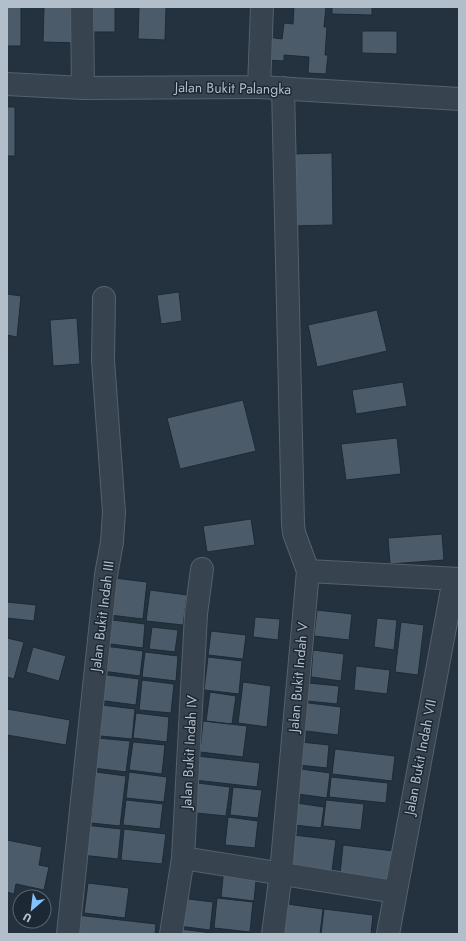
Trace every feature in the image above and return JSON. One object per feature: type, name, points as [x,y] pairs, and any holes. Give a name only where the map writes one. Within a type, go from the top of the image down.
[{"type":"street","points":[[82,7],[83,88]]},
{"type":"street","points":[[259,87],[262,7]]},
{"type":"street","name":"Jalan Bukit Palangka","points":[[7,84],[83,88],[259,87],[459,99]]},
{"type":"street","points":[[283,88],[294,533],[308,571],[456,579]]},
{"type":"street","name":"Jalan Bukit Indah III","points":[[68,934],[106,575],[112,542],[114,512],[104,360],[104,298]]},
{"type":"street","name":"Jalan Bukit Indah IV","points":[[171,934],[184,858],[196,614],[202,569]]},
{"type":"street","name":"Jalan Bukit Indah V","points":[[274,934],[281,873],[308,571]]},
{"type":"street","name":"Jalan Bukit Indah VII","points":[[388,934],[456,579]]},
{"type":"street","points":[[184,858],[395,892]]},
{"type":"building","points":[[7,7],[21,7],[21,46],[7,46]]},
{"type":"building","points":[[44,7],[78,7],[77,43],[43,42]]},
{"type":"building","points":[[91,7],[115,7],[115,32],[90,32]]},
{"type":"building","points":[[139,7],[166,7],[165,40],[138,39]]},
{"type":"building","points":[[294,7],[326,7],[324,27],[327,27],[325,55],[328,55],[326,74],[308,73],[309,57],[284,55],[284,61],[266,60],[268,37],[282,39],[284,23],[293,24]]},
{"type":"building","points":[[332,7],[372,7],[372,15],[332,14]]},
{"type":"building","points":[[362,31],[397,31],[397,54],[362,53]]},
{"type":"building","points":[[7,107],[15,107],[15,156],[7,156]]},
{"type":"building","points":[[332,153],[333,225],[292,226],[290,154]]},
{"type":"building","points":[[179,292],[182,321],[161,324],[157,295]]},
{"type":"building","points":[[7,294],[21,296],[17,337],[7,335]]},
{"type":"building","points":[[377,310],[387,351],[317,367],[308,325]]},
{"type":"building","points":[[77,318],[80,364],[53,366],[50,320]]},
{"type":"building","points":[[403,382],[407,406],[356,414],[352,390]]},
{"type":"building","points":[[243,400],[256,451],[180,469],[167,418]]},
{"type":"building","points":[[397,438],[401,474],[346,480],[341,444]]},
{"type":"building","points":[[251,519],[255,545],[207,552],[203,526]]},
{"type":"building","points":[[442,534],[444,560],[390,564],[388,538]]},
{"type":"building","points":[[114,578],[147,582],[143,619],[110,615]]},
{"type":"building","points":[[150,590],[187,595],[183,625],[146,621]]},
{"type":"building","points":[[7,602],[36,605],[34,621],[7,618]]},
{"type":"building","points":[[317,610],[352,614],[349,640],[314,636]]},
{"type":"building","points":[[255,617],[280,619],[278,640],[253,637]]},
{"type":"building","points":[[377,618],[397,620],[394,650],[374,647]]},
{"type":"building","points":[[104,619],[145,624],[143,648],[102,643]]},
{"type":"building","points":[[401,622],[424,625],[418,675],[395,672]]},
{"type":"building","points":[[152,627],[178,630],[175,652],[149,649]]},
{"type":"building","points":[[211,631],[246,635],[243,659],[208,655]]},
{"type":"building","points":[[7,638],[24,642],[14,679],[7,677]]},
{"type":"building","points":[[105,646],[143,651],[140,676],[102,671]]},
{"type":"building","points":[[33,647],[66,656],[59,681],[26,672]]},
{"type":"building","points":[[313,650],[344,654],[341,681],[311,677]]},
{"type":"building","points":[[145,652],[178,656],[176,681],[142,677]]},
{"type":"building","points":[[208,657],[242,661],[239,694],[204,690]]},
{"type":"building","points":[[356,666],[390,670],[387,694],[354,690]]},
{"type":"building","points":[[100,674],[139,679],[136,705],[97,700]]},
{"type":"building","points":[[142,680],[174,684],[171,713],[139,710]]},
{"type":"building","points":[[243,682],[271,686],[267,727],[238,723]]},
{"type":"building","points":[[309,683],[339,686],[337,704],[307,701]]},
{"type":"building","points":[[210,692],[236,696],[232,724],[206,721]]},
{"type":"building","points":[[301,702],[341,707],[338,735],[298,730]]},
{"type":"building","points":[[94,704],[135,709],[132,739],[90,735]]},
{"type":"building","points":[[7,709],[70,720],[66,745],[7,735]]},
{"type":"building","points":[[136,713],[169,717],[167,742],[133,738]]},
{"type":"building","points":[[203,721],[247,726],[243,757],[200,752]]},
{"type":"building","points":[[97,738],[130,741],[126,772],[93,768]]},
{"type":"building","points":[[133,742],[165,745],[162,774],[129,770]]},
{"type":"building","points":[[301,742],[329,745],[327,768],[299,765]]},
{"type":"building","points":[[335,749],[395,756],[392,781],[332,774]]},
{"type":"building","points":[[197,756],[260,763],[257,787],[194,780]]},
{"type":"building","points":[[301,769],[330,773],[327,798],[298,794]]},
{"type":"building","points":[[96,772],[126,776],[120,826],[91,823]]},
{"type":"building","points":[[129,772],[167,777],[164,802],[126,798]]},
{"type":"building","points":[[331,777],[388,783],[386,803],[329,797]]},
{"type":"building","points":[[190,782],[230,787],[226,816],[186,812]]},
{"type":"building","points":[[233,787],[262,790],[258,818],[230,815]]},
{"type":"building","points":[[126,800],[163,804],[160,829],[123,825]]},
{"type":"building","points":[[326,800],[364,804],[361,830],[323,826]]},
{"type":"building","points":[[297,803],[324,807],[321,828],[294,825]]},
{"type":"building","points":[[228,817],[258,821],[255,848],[225,845]]},
{"type":"building","points":[[85,825],[121,829],[118,859],[81,855]]},
{"type":"building","points":[[124,829],[166,834],[162,864],[121,860]]},
{"type":"building","points":[[294,835],[336,840],[332,871],[291,866]]},
{"type":"building","points":[[7,840],[42,847],[39,865],[49,867],[44,889],[16,884],[15,889],[12,889],[12,893],[7,892]]},
{"type":"building","points":[[343,845],[394,851],[390,880],[340,874]]},
{"type":"building","points":[[224,867],[257,871],[254,901],[221,897]]},
{"type":"building","points":[[88,883],[129,888],[125,918],[84,913]]},
{"type":"building","points":[[181,898],[213,902],[210,930],[178,926]]},
{"type":"building","points":[[217,898],[253,902],[250,932],[214,928]]},
{"type":"building","points":[[280,903],[323,909],[320,934],[276,934]]},
{"type":"building","points":[[324,909],[373,915],[371,934],[321,934]]},
{"type":"building","points":[[77,915],[156,924],[155,934],[75,934]]},
{"type":"building","points":[[180,929],[212,933],[212,934],[179,934]]}]
